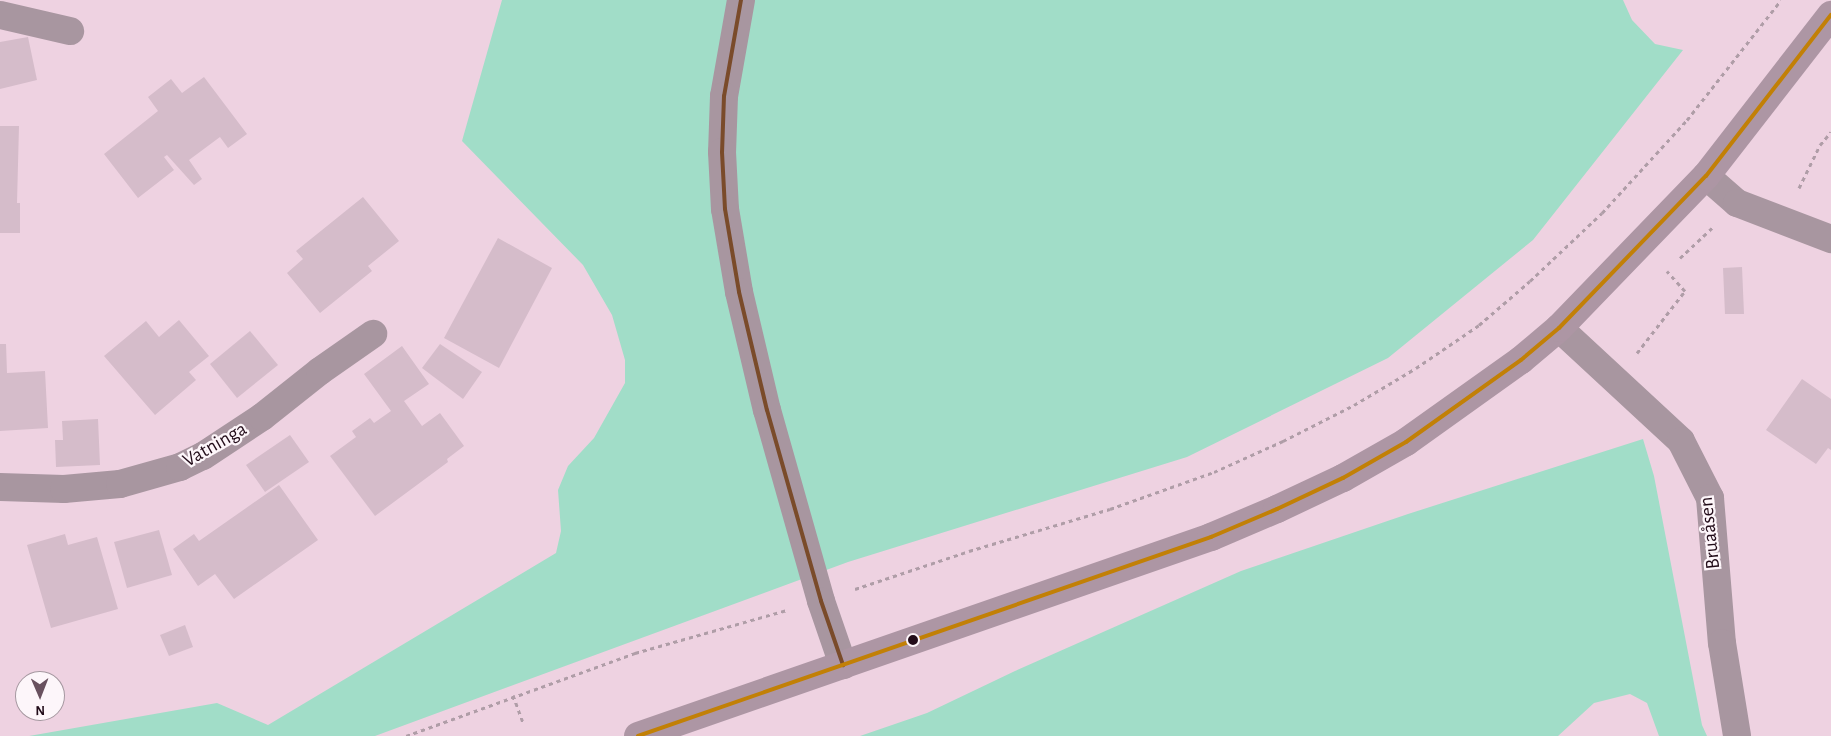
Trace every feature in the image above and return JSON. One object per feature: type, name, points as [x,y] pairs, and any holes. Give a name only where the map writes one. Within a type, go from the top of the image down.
[{"type":"main road","points":[[638,736],[1210,537],[1277,509],[1343,478],[1406,442],[1514,366],[1558,328],[1706,176],[1739,136],[1831,15]]},
{"type":"street","points":[[741,0],[724,96],[722,152],[725,209],[741,302],[768,410],[821,601],[843,665]]},
{"type":"street","points":[[0,15],[70,31]]},
{"type":"street","points":[[1706,176],[1737,203],[1831,239]]},
{"type":"street","name":"Bruaåsen","points":[[1558,328],[1681,441],[1710,498],[1722,643],[1737,736]]},
{"type":"street","name":"Vatninga","points":[[0,488],[64,490],[120,484],[180,467],[203,456],[262,417],[320,371],[373,334]]},
{"type":"path","points":[[406,736],[513,695],[635,653],[727,625],[821,601],[969,551],[1110,509],[1214,472],[1283,441],[1354,405],[1416,368],[1479,325],[1530,282],[1602,213],[1686,120],[1781,0]]},
{"type":"path","points":[[1786,221],[1800,185],[1820,146],[1831,132]]},
{"type":"path","points":[[1616,380],[1685,291],[1666,272],[1737,203]]},
{"type":"path","points":[[513,695],[523,723]]},
{"type":"green space","points":[[502,0],[1623,0],[1632,20],[1655,44],[1683,50],[1533,240],[1388,358],[1187,457],[848,562],[375,736],[29,736],[217,703],[268,725],[556,553],[561,531],[558,490],[568,466],[594,438],[625,383],[625,360],[612,315],[583,265],[462,141]]},
{"type":"green space","points":[[1643,439],[1654,476],[1702,725],[1707,736],[1659,736],[1647,703],[1630,694],[1594,703],[1558,736],[860,736],[927,713],[1015,671],[1241,571],[1408,514]]},
{"type":"building","points":[[28,37],[37,80],[0,89],[0,42]]},
{"type":"building","points":[[204,77],[247,134],[228,148],[220,137],[189,160],[202,179],[194,185],[167,155],[164,157],[174,170],[138,198],[104,154],[158,111],[148,97],[171,79],[182,93]]},
{"type":"building","points":[[0,126],[19,126],[17,203],[20,203],[20,233],[0,233]]},
{"type":"building","points":[[363,197],[399,241],[368,266],[372,271],[320,313],[287,273],[303,259],[296,251]]},
{"type":"building","points":[[498,238],[552,268],[499,368],[444,338]]},
{"type":"building","points":[[1742,267],[1744,314],[1725,314],[1723,268]]},
{"type":"building","points":[[179,320],[209,356],[189,372],[196,380],[155,415],[104,356],[146,321],[159,337]]},
{"type":"building","points":[[250,331],[278,365],[237,398],[210,364]]},
{"type":"building","points":[[0,344],[6,344],[7,373],[45,371],[48,428],[0,431]]},
{"type":"building","points":[[440,344],[482,372],[463,399],[422,368]]},
{"type":"building","points":[[402,346],[429,384],[404,401],[422,426],[440,413],[464,446],[447,459],[448,462],[375,516],[330,456],[356,437],[352,431],[370,418],[374,423],[391,411],[364,374]]},
{"type":"building","points":[[1802,379],[1831,399],[1831,450],[1828,448],[1816,464],[1766,430]]},
{"type":"building","points":[[98,419],[100,465],[56,467],[55,440],[63,440],[62,421]]},
{"type":"building","points":[[290,435],[309,462],[265,492],[246,465]]},
{"type":"building","points":[[279,485],[318,540],[234,599],[215,574],[198,586],[173,549],[194,534],[199,541]]},
{"type":"building","points":[[159,530],[172,575],[127,588],[114,542]]},
{"type":"building","points":[[65,534],[68,545],[97,537],[118,609],[51,628],[27,545]]},
{"type":"building","points":[[185,625],[193,647],[169,656],[160,635]]},
{"type":"transit line","points":[[741,0],[724,96],[722,152],[725,209],[739,292],[767,410],[821,601],[843,665]]},
{"type":"transit line","points":[[638,736],[1211,537],[1343,478],[1406,442],[1521,360],[1559,328],[1706,176],[1831,15]]}]
